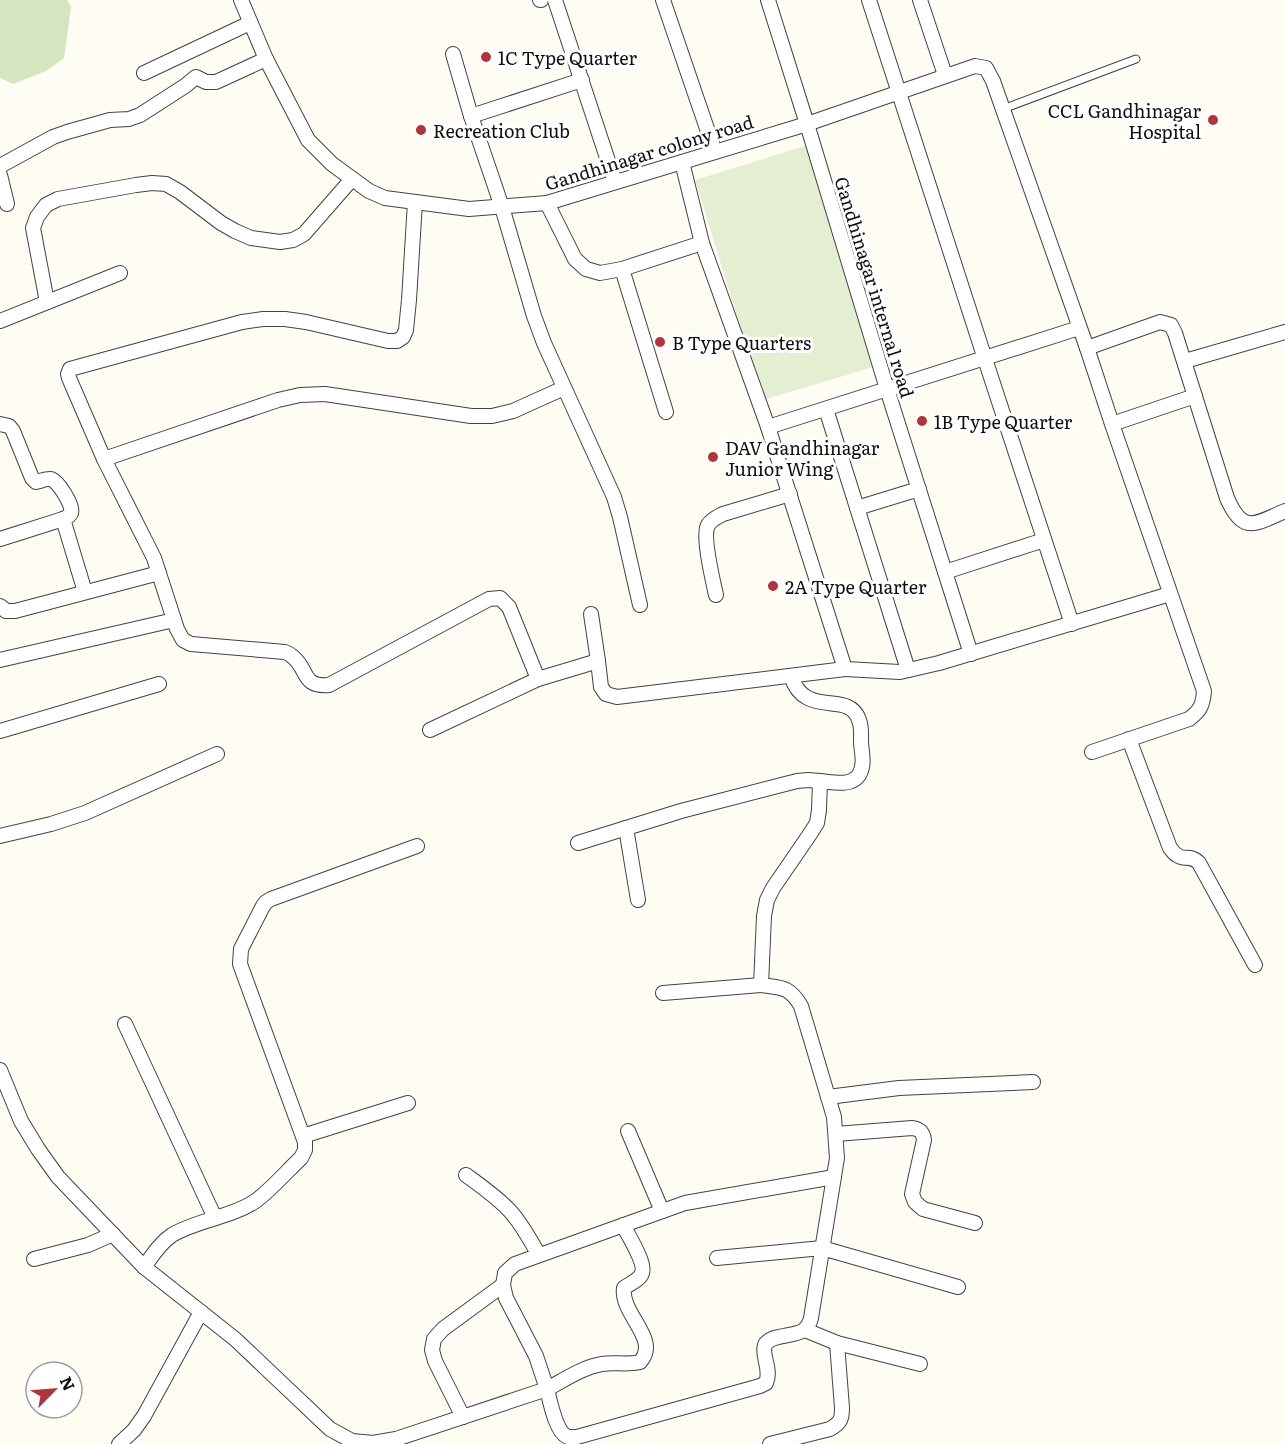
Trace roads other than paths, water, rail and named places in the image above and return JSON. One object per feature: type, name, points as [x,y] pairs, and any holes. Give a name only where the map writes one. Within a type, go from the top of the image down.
[{"type":"street","name":"Gandhinagar colony road","points":[[241,0],[266,59],[308,140],[332,164],[369,191],[385,198],[469,209],[547,203],[807,124],[975,66],[986,68],[1003,109]]},
{"type":"street","points":[[555,0],[615,182]]},
{"type":"street","points":[[663,0],[715,152]]},
{"type":"street","name":"Gandhinagar internal road","points":[[768,0],[971,654]]},
{"type":"street","points":[[869,0],[1072,624]]},
{"type":"street","points":[[920,0],[945,75]]},
{"type":"street","points":[[144,73],[250,22]]},
{"type":"street","points":[[453,54],[537,325],[614,497],[640,605]]},
{"type":"street","points":[[0,166],[53,137],[110,120],[129,119],[140,115],[185,86],[196,76],[206,82],[216,82],[266,59]]},
{"type":"street","points":[[471,116],[582,80]]},
{"type":"street","points":[[1003,109],[1204,692],[1203,703],[1198,712],[1189,719],[1092,752]]},
{"type":"street","points":[[682,162],[702,243],[768,427],[845,669]]},
{"type":"street","points":[[0,175],[7,204]]},
{"type":"street","points":[[47,302],[33,228],[37,216],[46,206],[58,199],[136,184],[166,184],[235,231],[251,238],[280,242],[293,240],[304,234],[352,179]]},
{"type":"street","points":[[415,202],[406,330],[403,337],[397,341],[388,341],[306,322],[263,319],[242,322],[73,367],[68,374],[69,378],[104,459],[145,539],[183,640],[191,644],[285,652],[294,657],[309,680],[318,686],[329,685],[489,599],[500,598],[509,607],[538,679]]},
{"type":"street","points":[[547,203],[575,259],[586,269],[600,273],[622,269],[702,243]]},
{"type":"street","points":[[622,269],[666,412]]},
{"type":"street","points":[[0,321],[120,273]]},
{"type":"street","points":[[1087,348],[1160,322],[1170,325],[1185,361],[1194,396],[1234,514],[1243,522],[1251,524],[1285,511]]},
{"type":"street","points":[[768,427],[1079,328]]},
{"type":"street","points":[[1185,361],[1285,332]]},
{"type":"street","points":[[104,459],[268,403],[300,395],[325,394],[471,416],[492,416],[513,411],[564,387]]},
{"type":"street","points":[[1112,424],[1194,396]]},
{"type":"street","points":[[826,409],[908,670]]},
{"type":"street","points":[[0,424],[9,426],[13,431],[32,478],[36,482],[49,478],[59,484],[72,512],[63,519],[0,539]]},
{"type":"street","points":[[857,508],[919,489]]},
{"type":"street","points":[[716,595],[706,538],[707,527],[713,519],[723,514],[790,494]]},
{"type":"street","points":[[63,519],[84,592]]},
{"type":"street","points":[[945,572],[1044,540]]},
{"type":"street","points":[[0,606],[6,611],[15,611],[159,573]]},
{"type":"street","points":[[591,614],[601,687],[606,694],[617,697],[845,669],[900,672],[971,654],[1170,594]]},
{"type":"street","points":[[0,660],[174,620]]},
{"type":"street","points":[[430,730],[538,679],[598,662]]},
{"type":"street","points":[[578,843],[681,811],[797,781],[852,782],[863,765],[860,721],[855,711],[846,706],[808,700],[794,687],[791,676]]},
{"type":"street","points":[[0,731],[159,684]]},
{"type":"street","points":[[1129,739],[1170,848],[1177,856],[1195,859],[1199,863],[1255,965]]},
{"type":"street","points":[[0,836],[51,824],[84,813],[217,754]]},
{"type":"street","points":[[761,985],[764,916],[767,900],[817,823],[820,781]]},
{"type":"street","points":[[626,828],[638,900]]},
{"type":"street","points":[[144,1266],[160,1245],[171,1236],[255,1202],[301,1158],[305,1150],[303,1136],[240,964],[241,949],[263,906],[271,899],[417,846]]},
{"type":"street","points":[[663,993],[761,985],[787,989],[801,1006],[834,1117],[837,1158],[834,1177],[822,1248],[811,1317],[804,1330],[769,1340],[765,1344],[769,1378],[760,1386],[578,1437],[568,1437],[561,1432],[536,1356],[506,1298],[502,1285],[505,1273],[515,1264],[685,1203],[834,1177]]},
{"type":"street","points":[[125,1024],[215,1218]]},
{"type":"street","points":[[0,1070],[21,1121],[58,1177],[144,1266],[235,1339],[330,1429],[352,1441],[373,1443],[396,1439],[547,1389],[591,1366],[640,1362],[647,1352],[646,1342],[625,1302],[623,1293],[624,1288],[639,1278],[643,1272],[643,1264],[623,1225]]},
{"type":"street","points":[[828,1097],[899,1088],[1034,1083]]},
{"type":"street","points":[[303,1136],[408,1103]]},
{"type":"street","points":[[836,1134],[919,1129],[923,1133],[924,1140],[912,1194],[915,1202],[923,1209],[975,1223]]},
{"type":"street","points":[[628,1131],[662,1211]]},
{"type":"street","points":[[466,1175],[511,1212],[539,1255]]},
{"type":"street","points":[[34,1259],[88,1245],[113,1234]]},
{"type":"street","points":[[717,1258],[822,1248],[958,1287]]},
{"type":"street","points":[[463,1417],[435,1361],[432,1350],[435,1340],[443,1329],[502,1285]]},
{"type":"street","points":[[119,1444],[134,1430],[144,1416],[201,1312]]},
{"type":"street","points":[[804,1330],[837,1343],[920,1364]]},
{"type":"street","points":[[770,1444],[830,1429],[842,1418],[837,1343]]},
{"type":"street","points":[[327,1444],[330,1429]]},
{"type":"lane","points":[[1003,109],[1136,59]]},
{"type":"place","name":"1C Type Quarter","points":[[486,57]]},
{"type":"place","name":"CCL Gandhinagar Hospital","points":[[1213,120]]},
{"type":"place","name":"Recreation Club","points":[[421,130]]},
{"type":"place","name":"B Type Quarters","points":[[660,342]]},
{"type":"place","name":"1B Type Quarter","points":[[922,421]]},
{"type":"place","name":"DAV Gandhinagar Junior Wing","points":[[713,457]]},
{"type":"place","name":"2A Type Quarter","points":[[773,586]]}]
